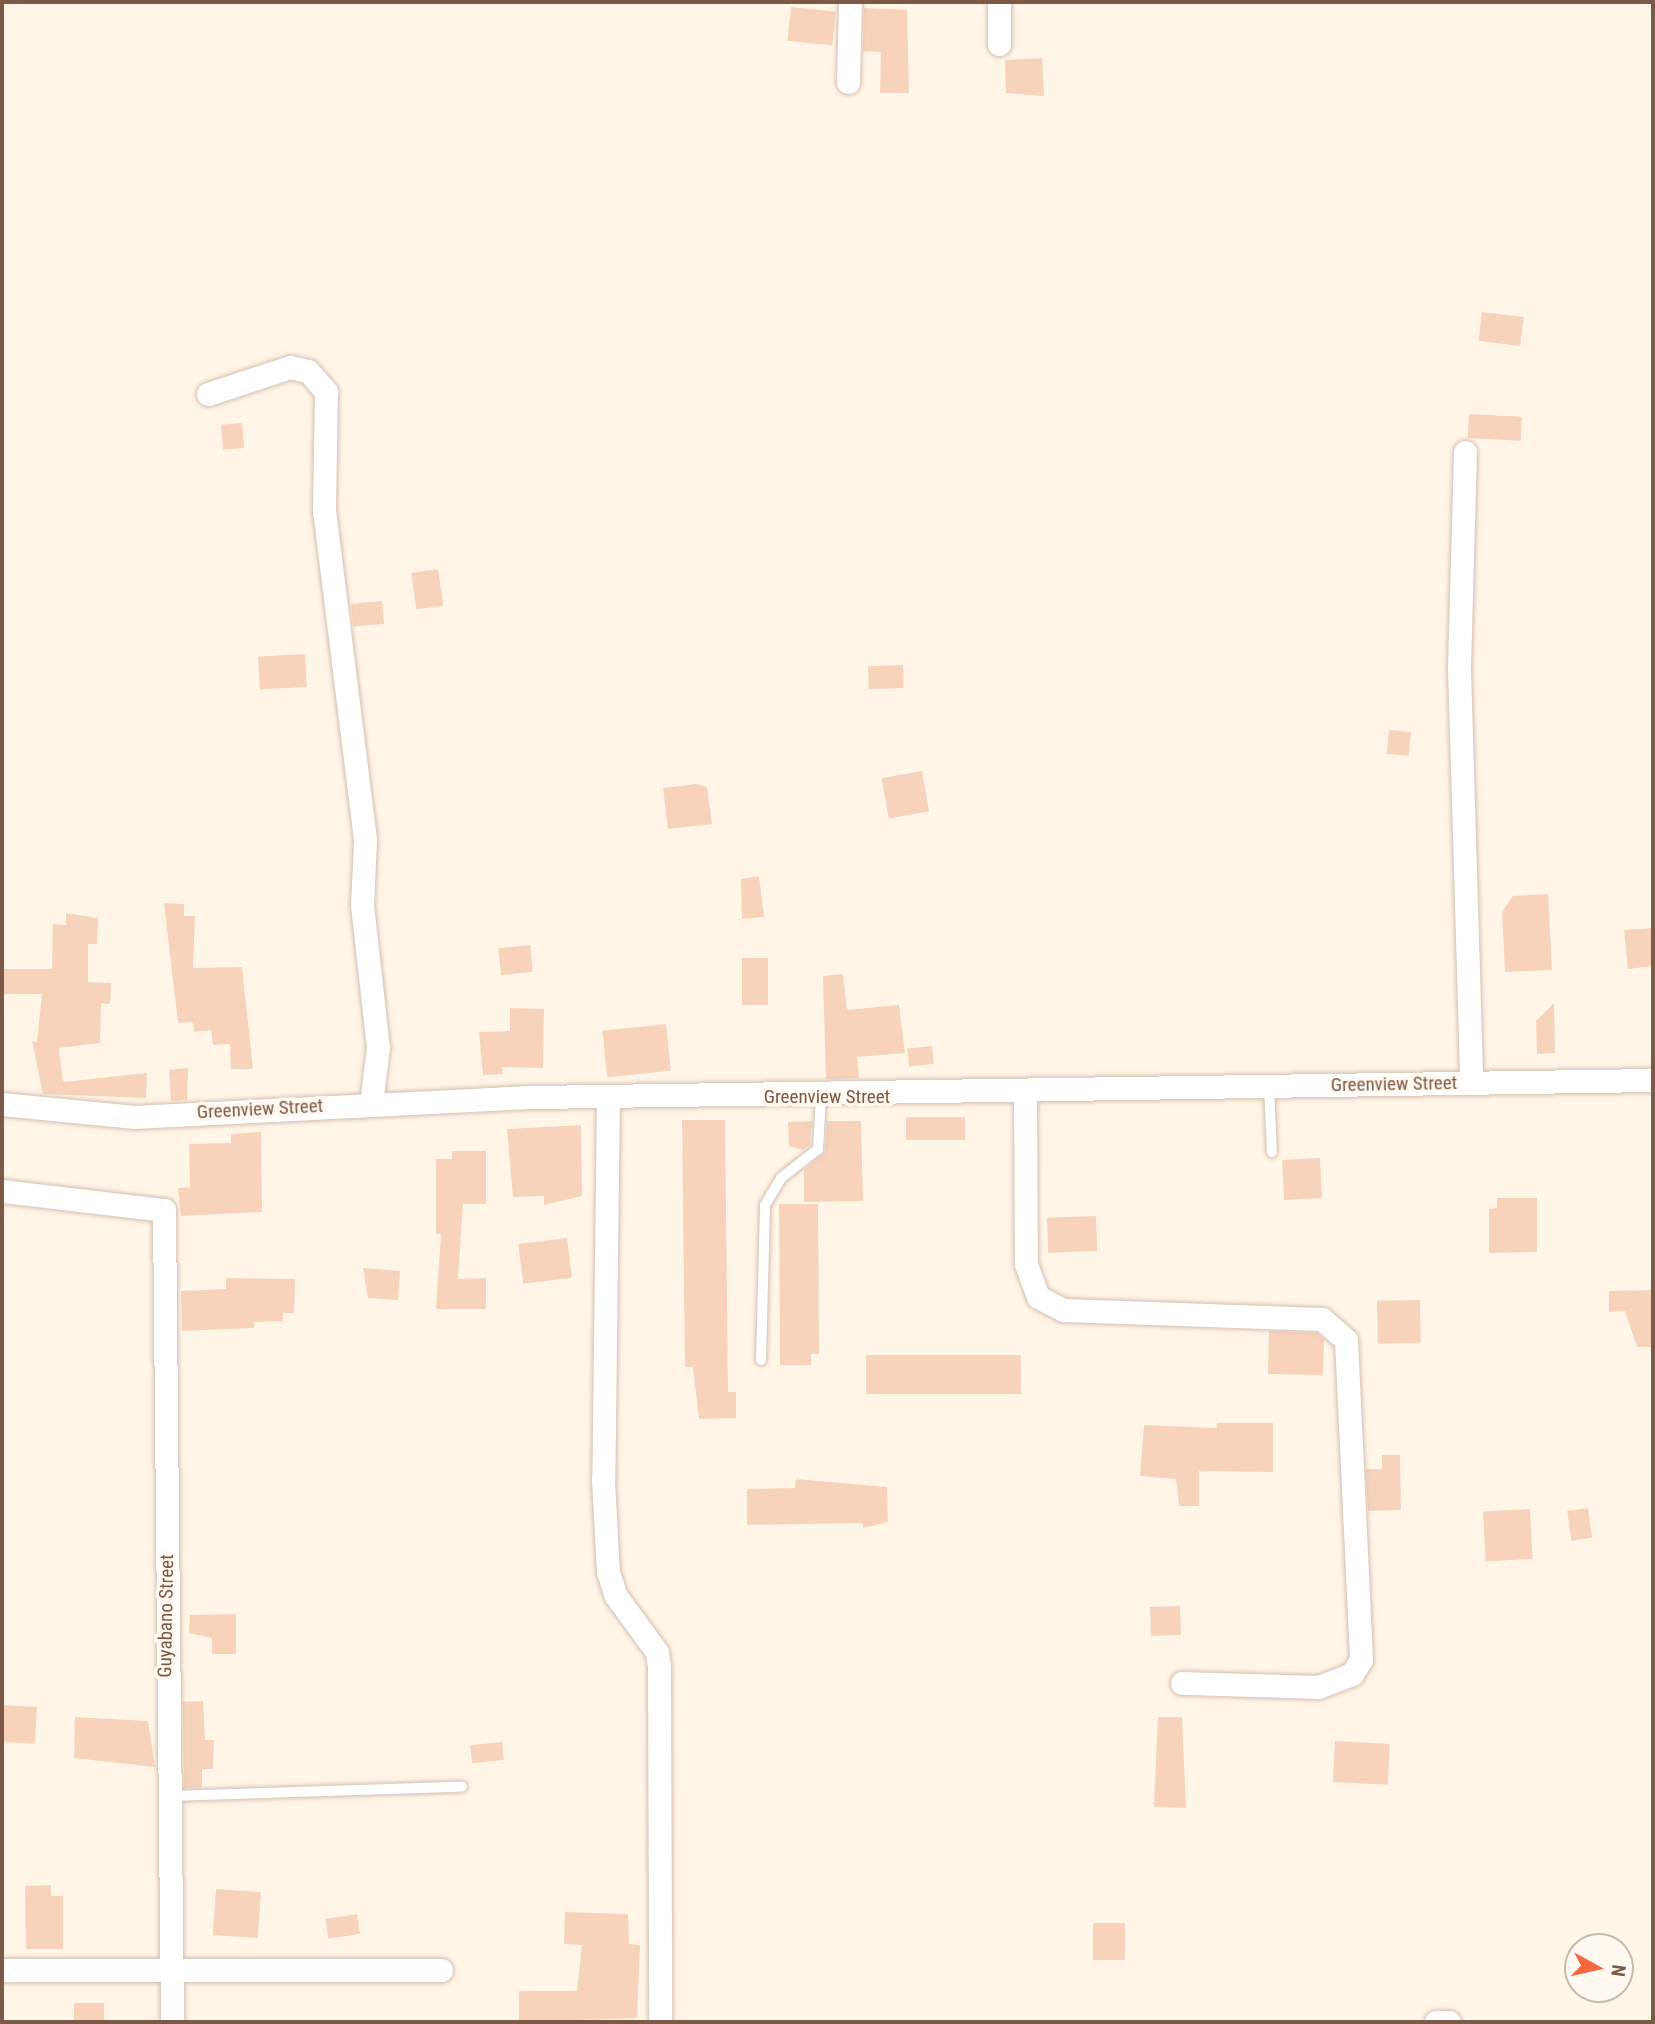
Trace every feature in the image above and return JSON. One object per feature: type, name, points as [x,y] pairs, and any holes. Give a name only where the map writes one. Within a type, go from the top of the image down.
[{"type":"street","points":[[848,82],[850,2]]},
{"type":"street","points":[[999,2],[999,44]]},
{"type":"street","points":[[208,394],[290,368],[320,379],[326,392],[324,510],[365,840],[362,905],[378,1047],[371,1104]]},
{"type":"street","points":[[1465,452],[1459,668],[1471,1083]]},
{"type":"street","name":"Greenview Street","points":[[2,1104],[134,1117],[371,1104],[608,1097],[1025,1094],[1653,1080]]},
{"type":"street","points":[[1025,1094],[1026,1264],[1038,1297],[1064,1310],[1322,1319],[1346,1340],[1361,1660],[1352,1674],[1318,1687],[1182,1682]]},
{"type":"street","points":[[608,1097],[606,1532],[616,1596],[651,1642],[659,1666],[660,2022]]},
{"type":"street","name":"Guyabano Street","points":[[2,1191],[164,1210],[172,2022]]},
{"type":"street","points":[[2,1970],[441,1970]]},
{"type":"street","points":[[1436,2022],[1449,2022]]},
{"type":"lane","points":[[1269,1087],[1272,1152]]},
{"type":"lane","points":[[761,1360],[761,1224],[773,1189],[818,1149],[821,1097]]},
{"type":"lane","points":[[168,1796],[462,1787]]},
{"type":"building","points":[[791,7],[836,12],[832,46],[787,41]]},
{"type":"building","points":[[864,8],[907,10],[909,93],[880,93],[881,52],[863,51]]},
{"type":"building","points":[[1042,58],[1044,96],[1006,93],[1005,60]]},
{"type":"building","points":[[1482,312],[1524,317],[1520,346],[1478,341]]},
{"type":"building","points":[[1469,414],[1522,417],[1521,441],[1468,438]]},
{"type":"building","points":[[242,423],[244,448],[223,450],[221,425]]},
{"type":"building","points":[[438,569],[443,606],[416,609],[411,573]]},
{"type":"building","points":[[382,601],[384,624],[353,627],[351,604]]},
{"type":"building","points":[[305,654],[307,687],[260,689],[258,656]]},
{"type":"building","points":[[903,665],[904,688],[869,689],[868,666]]},
{"type":"building","points":[[1389,730],[1411,732],[1409,756],[1387,754]]},
{"type":"building","points":[[922,771],[929,811],[889,818],[882,778]]},
{"type":"building","points":[[696,784],[707,787],[712,824],[668,829],[663,788]]},
{"type":"building","points":[[759,876],[764,917],[742,919],[741,879]]},
{"type":"building","points":[[1548,894],[1552,970],[1505,972],[1502,912],[1513,896]]},
{"type":"building","points":[[164,903],[184,904],[184,916],[195,916],[193,968],[242,967],[253,1069],[231,1069],[230,1044],[213,1045],[211,1030],[194,1032],[193,1022],[178,1023]]},
{"type":"building","points":[[66,913],[98,918],[97,944],[88,944],[88,982],[111,983],[110,1004],[101,1003],[100,1043],[59,1048],[63,1082],[147,1073],[146,1098],[43,1094],[32,1041],[37,1042],[42,994],[2,994],[2,969],[52,969],[53,924],[66,925]]},
{"type":"building","points":[[1653,928],[1653,966],[1628,969],[1624,930]]},
{"type":"building","points":[[530,945],[533,972],[501,975],[498,948]]},
{"type":"building","points":[[742,958],[768,958],[768,1005],[742,1005]]},
{"type":"building","points":[[843,974],[847,1010],[899,1005],[905,1053],[857,1057],[859,1078],[826,1079],[823,976]]},
{"type":"building","points":[[1554,1003],[1555,1053],[1537,1054],[1536,1021]]},
{"type":"building","points":[[510,1008],[544,1009],[543,1068],[502,1067],[503,1074],[483,1075],[479,1032],[510,1031]]},
{"type":"building","points":[[666,1024],[671,1071],[607,1077],[602,1031]]},
{"type":"building","points":[[932,1046],[934,1064],[909,1067],[907,1049]]},
{"type":"building","points":[[188,1068],[187,1100],[171,1101],[169,1070]]},
{"type":"building","points":[[906,1117],[965,1117],[965,1140],[906,1140]]},
{"type":"building","points":[[682,1120],[725,1120],[728,1392],[736,1392],[736,1418],[699,1419],[693,1367],[685,1367]]},
{"type":"building","points":[[812,1121],[810,1145],[803,1150],[789,1146],[788,1122]]},
{"type":"building","points":[[827,1121],[861,1121],[863,1201],[804,1202],[804,1170],[825,1152]]},
{"type":"building","points":[[581,1125],[582,1196],[544,1205],[544,1196],[513,1197],[507,1129]]},
{"type":"building","points":[[261,1132],[262,1212],[181,1216],[178,1188],[190,1187],[189,1144],[231,1143],[231,1134]]},
{"type":"building","points":[[452,1151],[486,1151],[486,1204],[463,1204],[458,1279],[486,1278],[486,1309],[436,1309],[441,1234],[436,1234],[436,1159],[452,1159]]},
{"type":"building","points":[[1320,1158],[1322,1198],[1284,1200],[1282,1160]]},
{"type":"building","points":[[1497,1198],[1537,1198],[1537,1252],[1489,1253],[1489,1209],[1497,1208]]},
{"type":"building","points":[[779,1204],[818,1204],[819,1354],[811,1354],[811,1365],[780,1365]]},
{"type":"building","points":[[1096,1216],[1097,1251],[1048,1253],[1047,1218]]},
{"type":"building","points":[[567,1238],[572,1278],[523,1284],[518,1244]]},
{"type":"building","points":[[363,1268],[400,1271],[398,1300],[368,1298]]},
{"type":"building","points":[[226,1278],[295,1279],[294,1313],[283,1313],[283,1321],[254,1322],[254,1328],[182,1331],[181,1291],[226,1289]]},
{"type":"building","points":[[1653,1290],[1653,1347],[1637,1347],[1625,1311],[1609,1312],[1609,1291]]},
{"type":"building","points":[[1420,1300],[1421,1343],[1378,1344],[1377,1301]]},
{"type":"building","points":[[1269,1331],[1317,1333],[1324,1339],[1323,1375],[1268,1374]]},
{"type":"building","points":[[866,1355],[1021,1355],[1021,1394],[866,1394]]},
{"type":"building","points":[[1217,1423],[1273,1423],[1273,1472],[1199,1471],[1199,1506],[1179,1506],[1176,1479],[1140,1476],[1144,1425],[1217,1428]]},
{"type":"building","points":[[1382,1455],[1400,1455],[1401,1510],[1368,1511],[1366,1469],[1382,1469]]},
{"type":"building","points":[[796,1479],[887,1487],[888,1522],[863,1528],[863,1523],[747,1525],[747,1489],[795,1488]]},
{"type":"building","points":[[1588,1508],[1592,1538],[1571,1541],[1567,1511]]},
{"type":"building","points":[[1530,1509],[1533,1559],[1486,1561],[1483,1511]]},
{"type":"building","points":[[1180,1606],[1181,1635],[1151,1636],[1150,1607]]},
{"type":"building","points":[[236,1614],[236,1654],[212,1654],[212,1638],[189,1633],[190,1615]]},
{"type":"building","points":[[203,1701],[205,1740],[214,1740],[213,1769],[202,1769],[202,1787],[184,1788],[183,1702]]},
{"type":"building","points":[[3,1705],[37,1707],[35,1744],[2,1742]]},
{"type":"building","points":[[75,1717],[148,1721],[155,1767],[74,1758]]},
{"type":"building","points":[[1158,1717],[1182,1717],[1186,1808],[1154,1807]]},
{"type":"building","points":[[1335,1741],[1390,1744],[1388,1785],[1333,1782]]},
{"type":"building","points":[[502,1742],[504,1760],[472,1763],[470,1745]]},
{"type":"building","points":[[51,1885],[51,1896],[63,1896],[63,1949],[26,1949],[25,1886]]},
{"type":"building","points":[[216,1889],[261,1892],[258,1938],[213,1935]]},
{"type":"building","points":[[565,1912],[628,1914],[629,1944],[640,1945],[637,2018],[519,2022],[519,1991],[577,1991],[582,1945],[564,1944]]},
{"type":"building","points":[[357,1914],[360,1934],[329,1939],[325,1919]]},
{"type":"building","points":[[1093,1923],[1125,1923],[1125,1960],[1093,1960]]},
{"type":"building","points":[[74,2003],[104,2003],[104,2022],[74,2022]]}]
